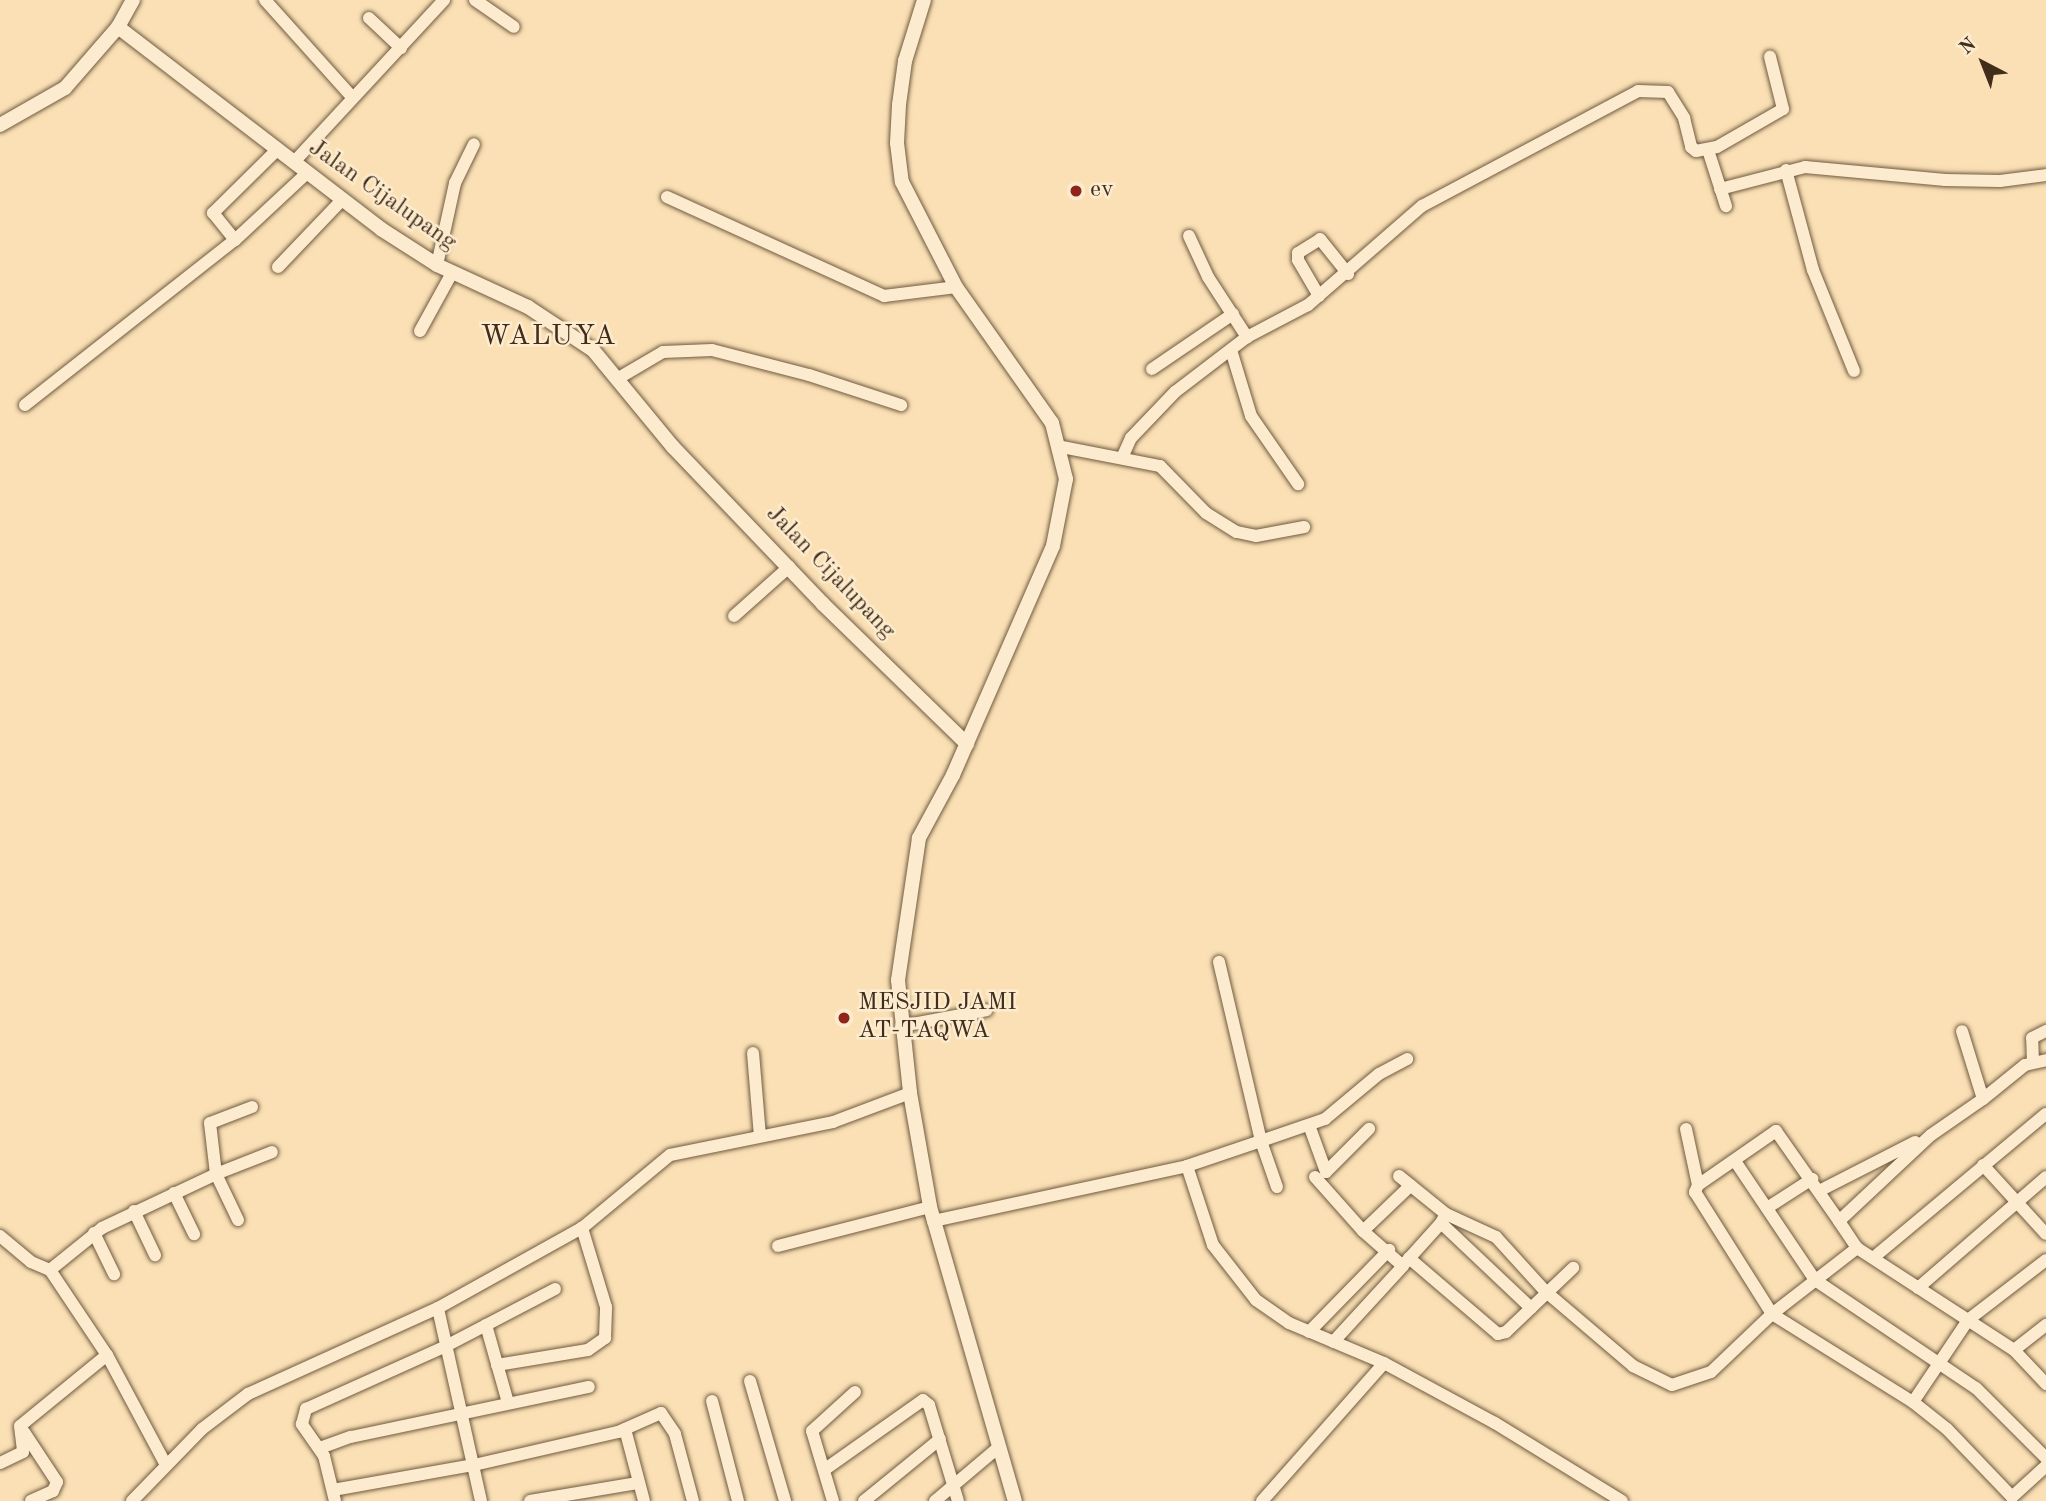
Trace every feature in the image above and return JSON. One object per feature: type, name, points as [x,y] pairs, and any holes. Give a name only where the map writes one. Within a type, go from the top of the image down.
[{"type":"street","points":[[265,0],[352,97]]},
{"type":"street","points":[[294,162],[444,0]]},
{"type":"street","points":[[475,0],[514,27]]},
{"type":"street","points":[[924,0],[905,61],[897,124],[898,168],[908,198],[956,288],[1052,422],[1062,447],[1066,493],[1053,546],[967,744],[915,855],[898,968],[901,1026],[910,1093],[932,1214],[1015,1501]]},
{"type":"street","points":[[0,125],[65,88],[118,27],[129,1]]},
{"type":"street","points":[[369,19],[401,48]]},
{"type":"street","name":"Jalan Cijalupang","points":[[118,27],[278,149],[341,201],[437,265],[554,322],[593,350],[673,447],[789,568],[967,744]]},
{"type":"street","points":[[1122,458],[1131,438],[1157,411],[1247,337],[1320,296],[1422,206],[1638,91],[1668,92],[1684,118],[1691,147],[1708,150],[1783,109],[1770,57]]},
{"type":"street","points":[[437,265],[457,176],[474,144]]},
{"type":"street","points":[[235,240],[214,213],[278,149]]},
{"type":"street","points":[[1708,150],[1726,206]]},
{"type":"street","points":[[1720,189],[1805,167],[1945,180],[2000,181],[2046,175]]},
{"type":"street","points":[[1786,170],[1813,270],[1854,371]]},
{"type":"street","points":[[26,405],[235,240],[306,174]]},
{"type":"street","points":[[667,197],[884,296],[956,288]]},
{"type":"street","points":[[278,267],[341,201]]},
{"type":"street","points":[[1189,236],[1247,337]]},
{"type":"street","points":[[1320,296],[1298,260],[1298,253],[1320,239],[1348,274]]},
{"type":"street","points":[[420,331],[452,273]]},
{"type":"street","points":[[1152,369],[1233,314]]},
{"type":"street","points":[[617,379],[663,352],[712,350],[809,374],[901,405]]},
{"type":"street","points":[[1230,350],[1251,416],[1298,484]]},
{"type":"street","points":[[1062,447],[1166,469],[1206,513],[1237,532],[1256,536],[1304,527]]},
{"type":"street","points":[[734,616],[789,568]]},
{"type":"street","points":[[1219,962],[1261,1141],[1277,1186]]},
{"type":"street","points":[[901,1026],[987,1010]]},
{"type":"street","points":[[1962,1031],[1983,1099]]},
{"type":"street","points":[[1819,1191],[1930,1135],[2039,1061],[2032,1038],[2046,1031]]},
{"type":"street","points":[[753,1053],[760,1136]]},
{"type":"street","points":[[778,1246],[1187,1166],[1325,1119],[1379,1074],[1407,1059]]},
{"type":"street","points":[[132,1501],[166,1465],[248,1394],[438,1308],[582,1228],[670,1155],[833,1122],[910,1093]]},
{"type":"street","points":[[238,1220],[216,1174],[210,1124],[253,1107]]},
{"type":"street","points":[[1872,1258],[2046,1114]]},
{"type":"street","points":[[1309,1125],[1326,1172],[1369,1129]]},
{"type":"street","points":[[1686,1129],[1698,1185],[1697,1200],[1772,1314],[1913,1402],[1947,1429],[2012,1497],[2046,1465]]},
{"type":"street","points":[[1698,1185],[1776,1131],[1812,1179],[1857,1248],[2014,1350],[2046,1384]]},
{"type":"street","points":[[1839,1221],[1930,1135]]},
{"type":"street","points":[[50,1269],[94,1233],[134,1211],[272,1152]]},
{"type":"street","points":[[1735,1161],[1815,1280],[1976,1388],[2046,1458]]},
{"type":"street","points":[[1983,1165],[2046,1234]]},
{"type":"street","points":[[1187,1166],[1202,1219],[1229,1270],[1256,1300],[1309,1332],[1384,1363],[1495,1423],[1622,1501]]},
{"type":"street","points":[[1399,1176],[1411,1185],[1531,1308]]},
{"type":"street","points":[[1315,1177],[1363,1231],[1406,1262],[1491,1332],[1506,1332],[1545,1291],[1573,1268]]},
{"type":"street","points":[[1918,1288],[2046,1177]]},
{"type":"street","points":[[1768,1208],[1812,1179]]},
{"type":"street","points":[[1363,1231],[1411,1185]]},
{"type":"street","points":[[174,1193],[194,1234]]},
{"type":"street","points":[[134,1211],[155,1255]]},
{"type":"street","points":[[1443,1218],[1496,1237],[1545,1291],[1633,1366],[1672,1385],[1711,1372],[1772,1314],[1857,1248]]},
{"type":"street","points":[[1333,1342],[1443,1218]]},
{"type":"street","points":[[497,1365],[588,1350],[605,1338],[606,1307],[582,1228]]},
{"type":"street","points":[[94,1233],[114,1274]]},
{"type":"street","points":[[0,1236],[31,1262],[50,1269],[107,1355],[166,1465]]},
{"type":"street","points":[[1309,1332],[1389,1250]]},
{"type":"street","points":[[1913,1402],[1968,1320],[2046,1259]]},
{"type":"street","points":[[555,1289],[446,1346],[306,1409],[302,1424],[320,1448],[334,1495],[625,1429],[661,1413],[668,1418],[693,1501]]},
{"type":"street","points":[[438,1308],[481,1501]]},
{"type":"street","points":[[486,1325],[508,1403]]},
{"type":"street","points":[[2014,1350],[2046,1325]]},
{"type":"street","points":[[20,1426],[107,1355]]},
{"type":"street","points":[[1262,1501],[1384,1363]]},
{"type":"street","points":[[750,1381],[785,1501]]},
{"type":"street","points":[[320,1448],[462,1413],[589,1387]]},
{"type":"street","points":[[833,1501],[812,1431],[855,1392]]},
{"type":"street","points":[[824,1470],[919,1400],[929,1405],[958,1501]]},
{"type":"street","points":[[712,1401],[738,1501]]},
{"type":"street","points":[[0,1464],[23,1452],[20,1426]]},
{"type":"street","points":[[20,1426],[57,1482],[53,1491],[32,1501]]},
{"type":"street","points":[[625,1429],[644,1501]]},
{"type":"street","points":[[864,1501],[940,1438]]},
{"type":"street","points":[[935,1501],[999,1447]]},
{"type":"street","points":[[530,1501],[638,1483]]},
{"type":"place","name":"ev","points":[[1076,191]]},
{"type":"place","name":"MESJID JAMI AT-TAQWA","points":[[844,1018]]},
{"type":"district","name":"WALUYA","points":[[549,337]]}]
